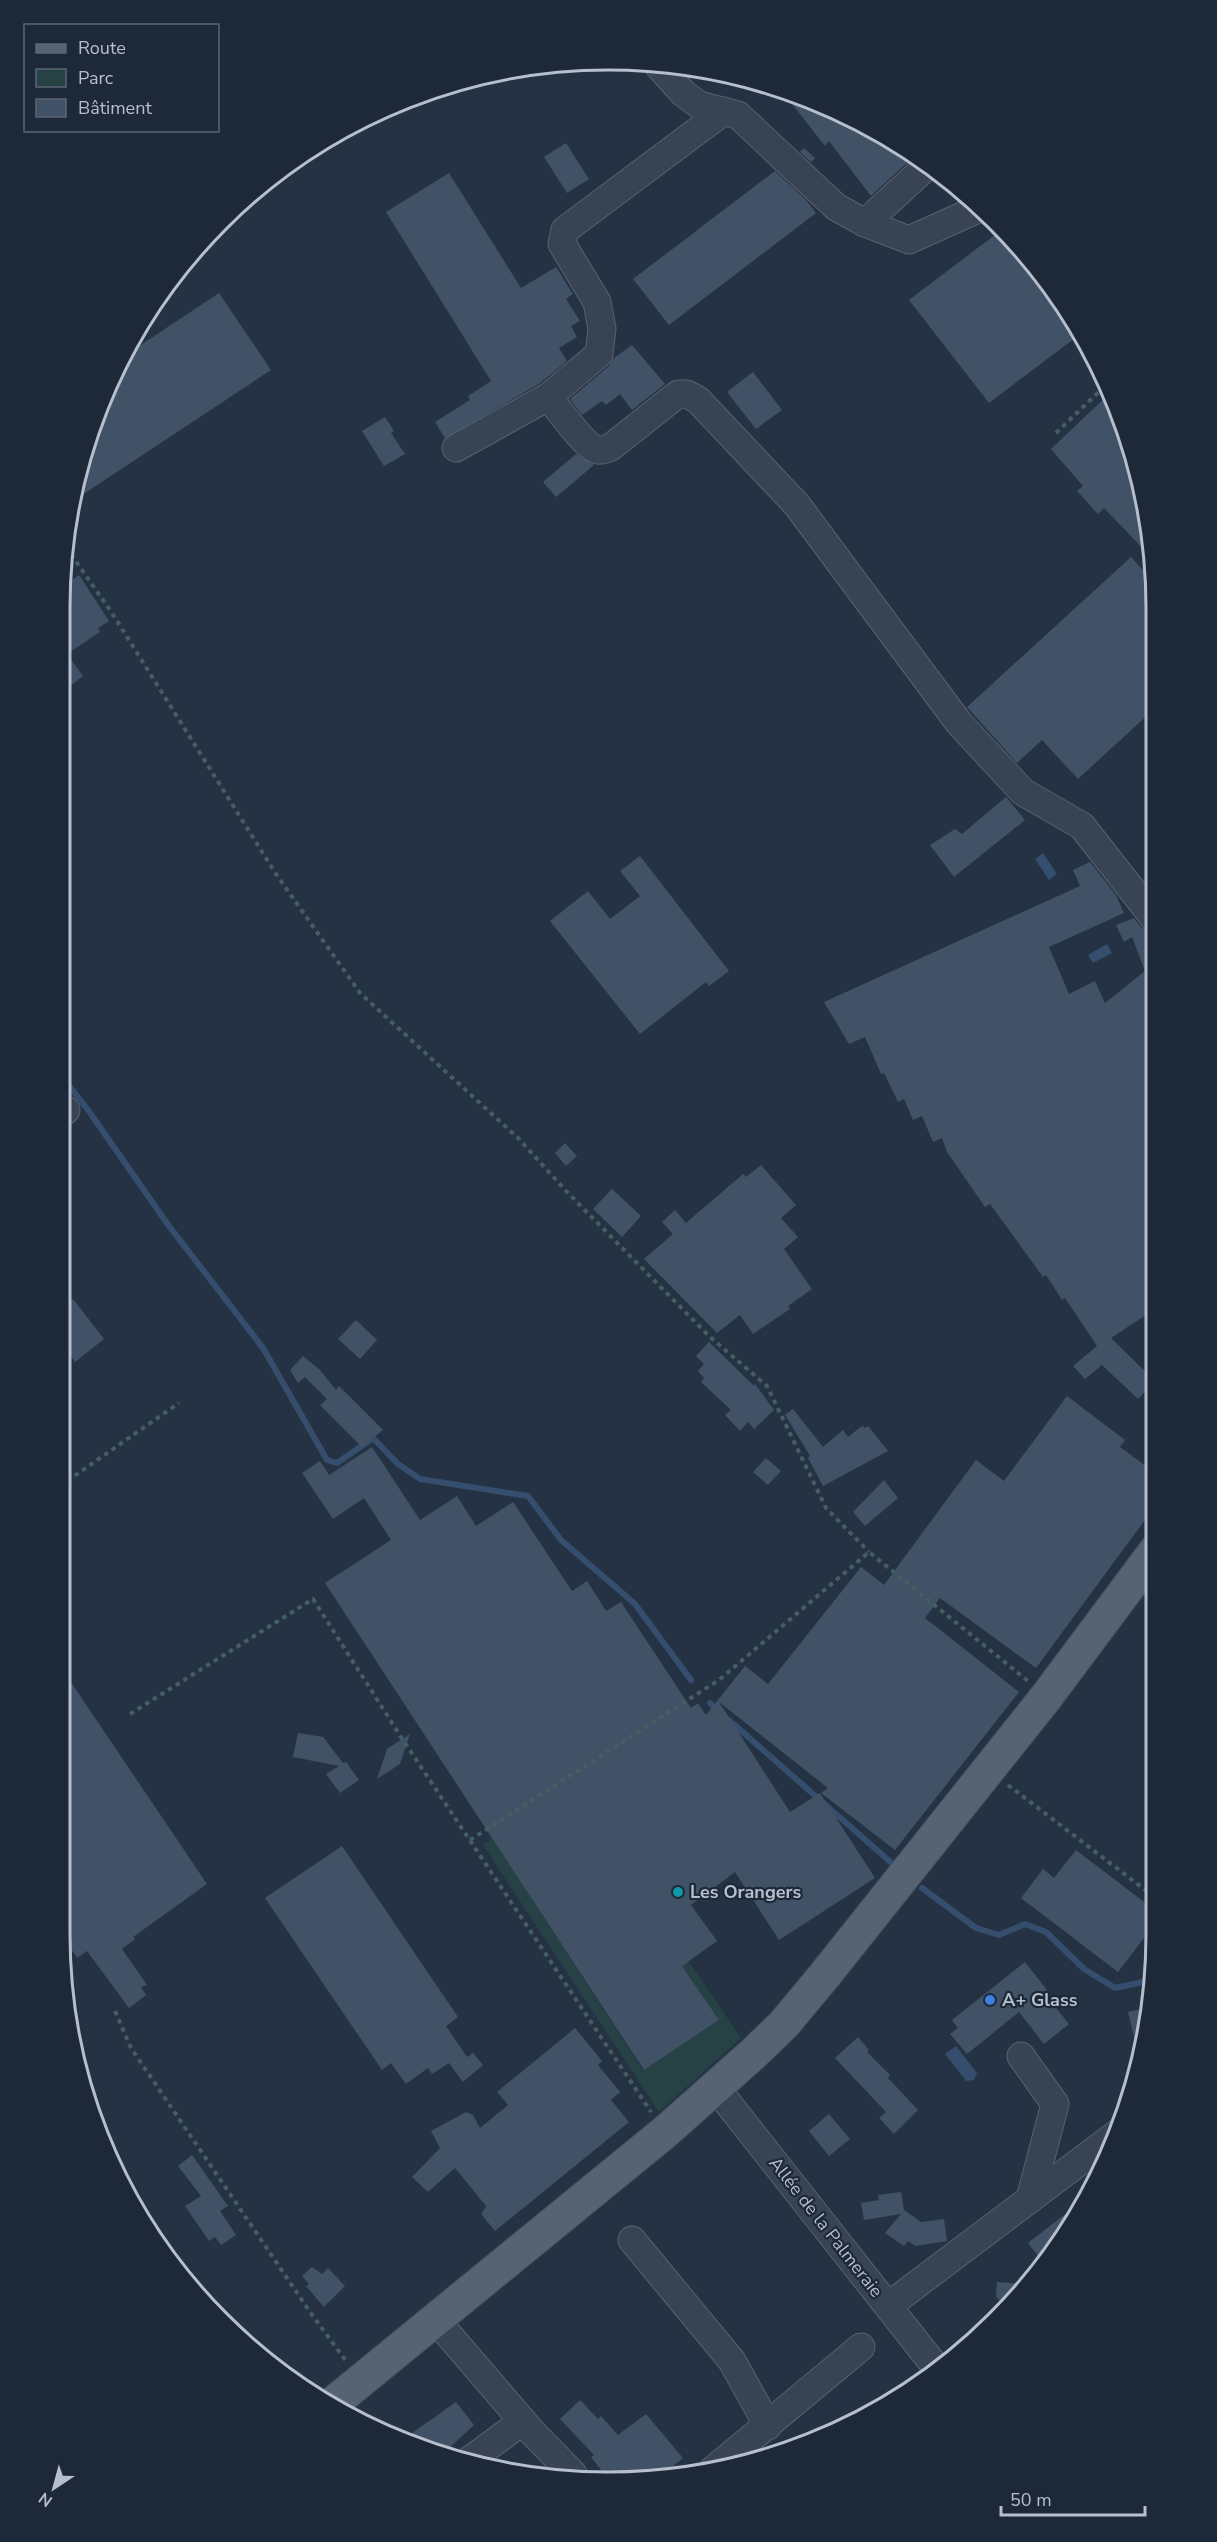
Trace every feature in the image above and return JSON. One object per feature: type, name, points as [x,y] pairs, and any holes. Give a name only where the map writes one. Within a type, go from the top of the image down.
[{"type":"main road","points":[[339,2399],[665,2132],[784,2024],[1047,1696],[1146,1563]]},
{"type":"street","points":[[666,74],[683,93],[699,105],[738,115],[836,207],[865,223],[909,240],[972,212]]},
{"type":"street","points":[[456,448],[548,397],[599,354],[602,329],[597,302],[562,244],[565,230],[724,111]]},
{"type":"street","points":[[865,223],[921,171]]},
{"type":"street","points":[[548,397],[594,449],[603,451],[678,394],[687,394],[698,400],[797,506],[959,723],[1023,792],[1082,826],[1146,908]]},
{"type":"street","points":[[1021,2056],[1056,2104],[1030,2199]]},
{"type":"street","name":"Allée de la Palmeraie","points":[[716,2088],[932,2363]]},
{"type":"street","points":[[888,2306],[1104,2143]]},
{"type":"street","points":[[632,2240],[732,2361],[768,2426]]},
{"type":"street","points":[[436,2319],[523,2421],[569,2470]]},
{"type":"street","points":[[729,2457],[861,2347]]},
{"type":"street","points":[[477,2455],[523,2421]]},
{"type":"path","points":[[1056,433],[1100,391]]},
{"type":"path","points":[[73,558],[112,613],[276,874],[360,993],[518,1138],[567,1192],[709,1336],[766,1386],[826,1508],[869,1552],[1047,1696]]},
{"type":"path","points":[[70,1479],[179,1403]]},
{"type":"path","points":[[470,1840],[719,1680],[869,1552]]},
{"type":"path","points":[[130,1714],[313,1599],[470,1840],[665,2132]]},
{"type":"path","points":[[988,1770],[1146,1891]]},
{"type":"path","points":[[115,2011],[131,2048],[310,2312],[361,2380]]},
{"type":"green space","points":[[492,1838],[643,2070],[719,2020],[664,1939],[670,1934],[741,2038],[659,2112],[483,1845]]},
{"type":"water","points":[[1043,853],[1057,874],[1049,880],[1035,859]]},
{"type":"water","points":[[1107,944],[1112,953],[1093,963],[1088,955]]},
{"type":"water","points":[[956,2046],[977,2073],[974,2080],[966,2081],[945,2054]]},
{"type":"building","points":[[791,103],[846,126],[908,162],[871,196],[829,141],[825,146]]},
{"type":"building","points":[[566,143],[589,179],[567,193],[544,157]]},
{"type":"building","points":[[804,148],[815,158],[811,162],[800,152]]},
{"type":"building","points":[[775,171],[806,200],[816,213],[669,325],[633,279]]},
{"type":"building","points":[[449,173],[521,288],[556,267],[573,294],[566,299],[580,321],[571,326],[577,337],[559,348],[567,361],[539,384],[445,438],[435,422],[470,400],[468,396],[491,381],[386,212]]},
{"type":"building","points":[[995,235],[1035,281],[1073,339],[989,403],[909,300]]},
{"type":"building","points":[[219,293],[271,370],[83,494],[99,436],[111,403],[139,346]]},
{"type":"building","points":[[632,345],[665,384],[632,410],[620,394],[606,405],[602,401],[582,415],[570,399],[609,366],[614,358]]},
{"type":"building","points":[[753,372],[782,410],[756,429],[727,392]]},
{"type":"building","points":[[1104,399],[1128,469],[1143,549],[1104,508],[1098,514],[1077,491],[1083,486],[1051,449]]},
{"type":"building","points":[[385,417],[394,431],[391,433],[405,454],[384,466],[362,431]]},
{"type":"building","points":[[576,454],[594,465],[556,497],[543,482]]},
{"type":"building","points":[[1131,557],[1145,572],[1146,716],[1078,779],[1042,740],[1017,763],[967,707]]},
{"type":"building","points":[[79,575],[109,621],[98,628],[100,632],[70,652],[70,608],[72,580]]},
{"type":"building","points":[[70,658],[83,676],[70,686]]},
{"type":"building","points":[[1006,797],[1025,820],[954,877],[930,845],[955,829],[962,834]]},
{"type":"building","points":[[640,856],[729,971],[709,986],[706,982],[640,1034],[550,921],[588,891],[610,919],[640,896],[620,871]]},
{"type":"building","points":[[1090,862],[1116,895],[1124,913],[1049,947],[1069,994],[1095,981],[1105,1003],[1145,971],[1132,937],[1124,942],[1116,925],[1134,918],[1146,930],[1146,1315],[1111,1338],[1146,1372],[1146,1391],[1138,1399],[1102,1365],[1085,1379],[1073,1366],[1097,1346],[1065,1298],[1062,1300],[1046,1275],[1043,1277],[990,1204],[985,1207],[947,1152],[942,1138],[933,1142],[922,1116],[913,1120],[904,1099],[898,1102],[884,1073],[881,1074],[865,1037],[849,1044],[824,1002],[1080,886],[1073,870]]},
{"type":"building","points":[[565,1143],[577,1156],[566,1166],[555,1153]]},
{"type":"building","points":[[761,1165],[796,1205],[781,1218],[798,1237],[784,1249],[812,1289],[788,1306],[790,1309],[753,1334],[740,1315],[717,1333],[644,1259],[673,1234],[662,1222],[675,1210],[686,1223],[743,1174],[746,1177]]},
{"type":"building","points":[[612,1189],[641,1216],[622,1237],[593,1209]]},
{"type":"building","points":[[73,1299],[104,1339],[75,1362],[70,1355],[70,1301]]},
{"type":"building","points":[[356,1320],[377,1340],[360,1359],[338,1339]]},
{"type":"building","points":[[709,1342],[754,1386],[755,1384],[774,1410],[754,1429],[748,1422],[740,1431],[725,1415],[731,1410],[701,1382],[704,1378],[698,1371],[704,1364],[696,1356]]},
{"type":"building","points":[[303,1356],[320,1370],[336,1390],[339,1386],[383,1430],[362,1447],[320,1405],[327,1399],[305,1377],[298,1383],[290,1370]]},
{"type":"building","points":[[1067,1396],[1125,1440],[1120,1447],[1146,1466],[1146,1519],[1036,1668],[940,1598],[925,1618],[1019,1692],[895,1850],[821,1793],[828,1788],[719,1702],[790,1812],[820,1793],[875,1878],[779,1940],[735,1872],[691,1905],[717,1941],[682,1966],[719,2020],[644,2070],[325,1583],[391,1540],[364,1498],[333,1519],[302,1473],[320,1461],[329,1475],[372,1447],[420,1520],[457,1496],[476,1526],[513,1502],[572,1591],[587,1581],[606,1611],[621,1602],[691,1708],[698,1703],[706,1715],[745,1666],[768,1684],[861,1567],[884,1585],[976,1460],[1004,1481]]},
{"type":"building","points":[[793,1409],[823,1447],[843,1430],[848,1437],[862,1426],[865,1428],[868,1426],[888,1451],[823,1486],[808,1458],[810,1456],[785,1415]]},
{"type":"building","points":[[766,1458],[781,1471],[768,1485],[753,1472]]},
{"type":"building","points":[[884,1480],[898,1498],[865,1526],[853,1512]]},
{"type":"building","points":[[70,1681],[207,1884],[133,1937],[135,1939],[122,1949],[147,1985],[141,1987],[146,1995],[129,2008],[87,1951],[77,1958],[71,1949],[70,1934]]},
{"type":"building","points":[[298,1733],[323,1737],[359,1780],[340,1793],[326,1774],[339,1766],[293,1757]]},
{"type":"building","points":[[410,1734],[400,1764],[377,1779],[387,1749]]},
{"type":"building","points":[[342,1846],[458,2017],[446,2026],[467,2057],[473,2053],[483,2065],[463,2082],[449,2063],[432,2074],[428,2068],[406,2084],[391,2063],[382,2070],[265,1898]]},
{"type":"building","points":[[1076,1850],[1146,1904],[1146,1935],[1118,1972],[1021,1898],[1043,1869],[1054,1878]]},
{"type":"building","points":[[1025,1962],[1047,1990],[1044,1993],[1069,2024],[1044,2044],[1019,2012],[967,2054],[950,2034],[958,2028],[952,2020]]},
{"type":"building","points":[[1141,2009],[1135,2042],[1128,2012]]},
{"type":"building","points":[[575,2028],[602,2061],[598,2065],[620,2092],[611,2100],[629,2122],[495,2231],[481,2214],[486,2206],[455,2168],[428,2192],[412,2177],[440,2148],[431,2131],[466,2112],[473,2115],[480,2128],[508,2105],[497,2092]]},
{"type":"building","points":[[858,2037],[869,2050],[867,2052],[890,2075],[888,2078],[918,2110],[894,2134],[879,2118],[886,2112],[835,2058]]},
{"type":"building","points":[[829,2114],[850,2139],[829,2156],[809,2131]]},
{"type":"building","points":[[192,2155],[228,2206],[220,2211],[236,2235],[221,2245],[215,2237],[209,2241],[185,2206],[201,2196],[178,2166]]},
{"type":"building","points":[[901,2192],[904,2210],[921,2222],[944,2219],[947,2241],[915,2246],[908,2241],[904,2246],[885,2233],[901,2214],[864,2220],[861,2203],[879,2200],[878,2195]]},
{"type":"building","points":[[1068,2212],[1038,2256],[1028,2243]]},
{"type":"building","points":[[312,2267],[322,2274],[328,2268],[345,2286],[324,2307],[306,2286],[309,2284],[302,2276]]},
{"type":"building","points":[[997,2282],[1017,2284],[1000,2302],[996,2297]]},
{"type":"building","points":[[580,2400],[598,2419],[601,2416],[618,2435],[646,2414],[683,2458],[671,2468],[602,2472],[591,2457],[594,2455],[560,2419]]},
{"type":"building","points":[[456,2402],[474,2425],[450,2447],[411,2434]]},
{"type":"waterway","points":[[70,1087],[169,1226],[263,1348],[327,1460],[337,1463],[373,1438],[398,1464],[420,1479],[528,1496],[561,1540],[635,1604],[691,1680]]},
{"type":"waterway","points":[[710,1703],[718,1712]]},
{"type":"waterway","points":[[729,1720],[895,1866]]},
{"type":"waterway","points":[[922,1888],[976,1928],[999,1935],[1025,1924],[1046,1932],[1084,1969],[1115,1988],[1144,1982]]},
{"type":"place","name":"Les Orangers","points":[[678,1892]]},
{"type":"place","name":"A+ Glass","points":[[990,2000]]}]
